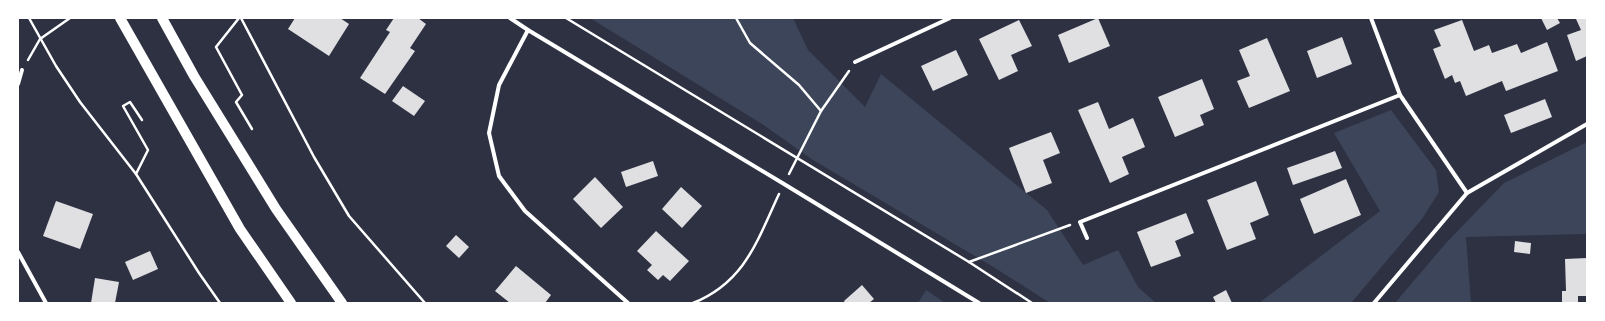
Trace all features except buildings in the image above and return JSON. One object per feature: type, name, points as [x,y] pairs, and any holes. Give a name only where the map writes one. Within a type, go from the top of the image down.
[{"type":"main road","points":[[120,18],[240,229],[292,303]]},
{"type":"main road","points":[[162,18],[194,76],[276,209],[342,303]]},
{"type":"street","points":[[510,18],[979,303]]},
{"type":"street","points":[[856,62],[950,18]]},
{"type":"street","points":[[1371,18],[1400,95],[1467,193]]},
{"type":"street","points":[[528,30],[499,85],[488,133],[499,176],[525,211],[628,303]]},
{"type":"street","points":[[18,84],[22,70]]},
{"type":"street","points":[[1087,238],[1080,222],[1400,95]]},
{"type":"street","points":[[1374,303],[1467,193],[1587,124]]},
{"type":"street","points":[[18,252],[46,303]]},
{"type":"path","points":[[29,18],[56,66],[80,102],[136,174],[199,273],[220,303]]},
{"type":"path","points":[[22,70],[40,39],[70,18]]},
{"type":"path","points":[[252,129],[236,102],[242,96],[216,47],[240,18],[314,157],[349,216],[425,303]]},
{"type":"path","points":[[566,18],[969,262],[1032,303]]},
{"type":"path","points":[[736,18],[750,43],[800,85],[821,111]]},
{"type":"path","points":[[693,303],[708,297],[733,278],[753,251],[784,184],[821,111],[856,62]]},
{"type":"path","points":[[136,174],[148,150],[123,106],[130,102],[142,120]]},
{"type":"path","points":[[969,262],[1080,222]]},
{"type":"shaded area","points":[[590,18],[793,18],[808,50],[865,107],[881,74],[1047,210],[1083,265],[1118,250],[1138,287],[1156,303],[1050,303],[995,268],[813,160],[762,124]]},
{"type":"shaded area","points":[[1391,110],[1436,170],[1439,192],[1422,219],[1351,303],[1259,303],[1380,211],[1334,133]]},
{"type":"shaded area","points":[[1587,142],[1587,234],[1466,237],[1471,303],[1395,303],[1446,243],[1504,183]]},
{"type":"shaded area","points":[[926,290],[945,303],[918,303]]}]
